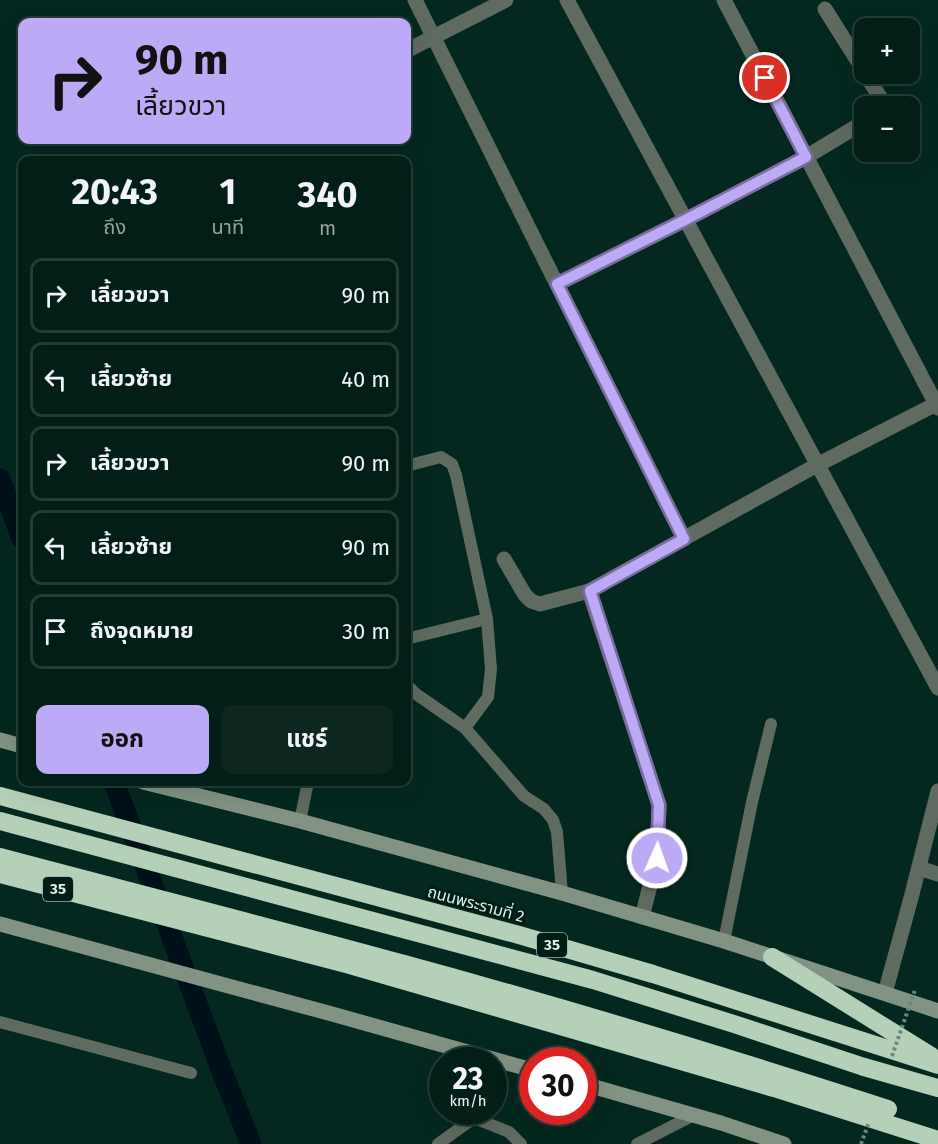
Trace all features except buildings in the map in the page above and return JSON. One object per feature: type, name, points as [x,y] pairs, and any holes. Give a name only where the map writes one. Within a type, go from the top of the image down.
[{"type":"highway","name":"ถนนพระรามที่ 2","points":[[0,796],[519,935],[653,974],[938,1065]]},
{"type":"highway","points":[[0,821],[593,981],[864,1067],[938,1088]]},
{"type":"highway","points":[[0,857],[404,963],[622,1026],[888,1109],[938,1133]]},
{"type":"highway","name":"35","points":[[0,874],[384,975],[774,1088],[938,1140]]},
{"type":"highway","points":[[772,957],[938,1060]]},
{"type":"main road","points":[[0,740],[18,745]]},
{"type":"main road","name":"ถนนพระรามที่ 2","points":[[160,786],[300,821],[642,917],[724,941],[938,1011]]},
{"type":"main road","points":[[0,924],[443,1047]]},
{"type":"main road","points":[[597,1088],[694,1115],[752,1139],[784,1144]]},
{"type":"street","points":[[415,0],[684,539]]},
{"type":"street","points":[[411,48],[506,0]]},
{"type":"street","points":[[567,0],[938,688]]},
{"type":"street","points":[[504,559],[525,595],[531,601],[540,604],[590,591],[817,465],[937,405],[724,0]]},
{"type":"street","points":[[825,9],[854,55]]},
{"type":"street","points":[[557,284],[806,157],[854,128]]},
{"type":"street","points":[[590,591],[659,805],[657,858],[642,917]]},
{"type":"street","points":[[885,993],[938,791]]},
{"type":"street","points":[[919,867],[938,874]]},
{"type":"lane","points":[[411,465],[441,458],[452,464],[487,619],[491,669],[488,697],[465,728]]},
{"type":"lane","points":[[411,638],[487,619]]},
{"type":"lane","points":[[411,689],[465,728],[524,796],[543,809],[552,820],[557,832],[562,894]]},
{"type":"lane","points":[[724,941],[752,802],[771,724]]},
{"type":"lane","points":[[300,821],[307,786]]},
{"type":"lane","points":[[0,1022],[190,1073]]},
{"type":"lane","points":[[637,1144],[694,1115]]},
{"type":"lane","points":[[438,1144],[462,1125]]},
{"type":"lane","points":[[495,1125],[509,1132],[521,1144]]},
{"type":"waterway","points":[[0,479],[18,528]]},
{"type":"waterway","points":[[115,786],[251,1144]]},
{"type":"route","points":[[657,858],[659,805],[590,591],[684,539],[557,284],[806,157],[765,78]]}]
